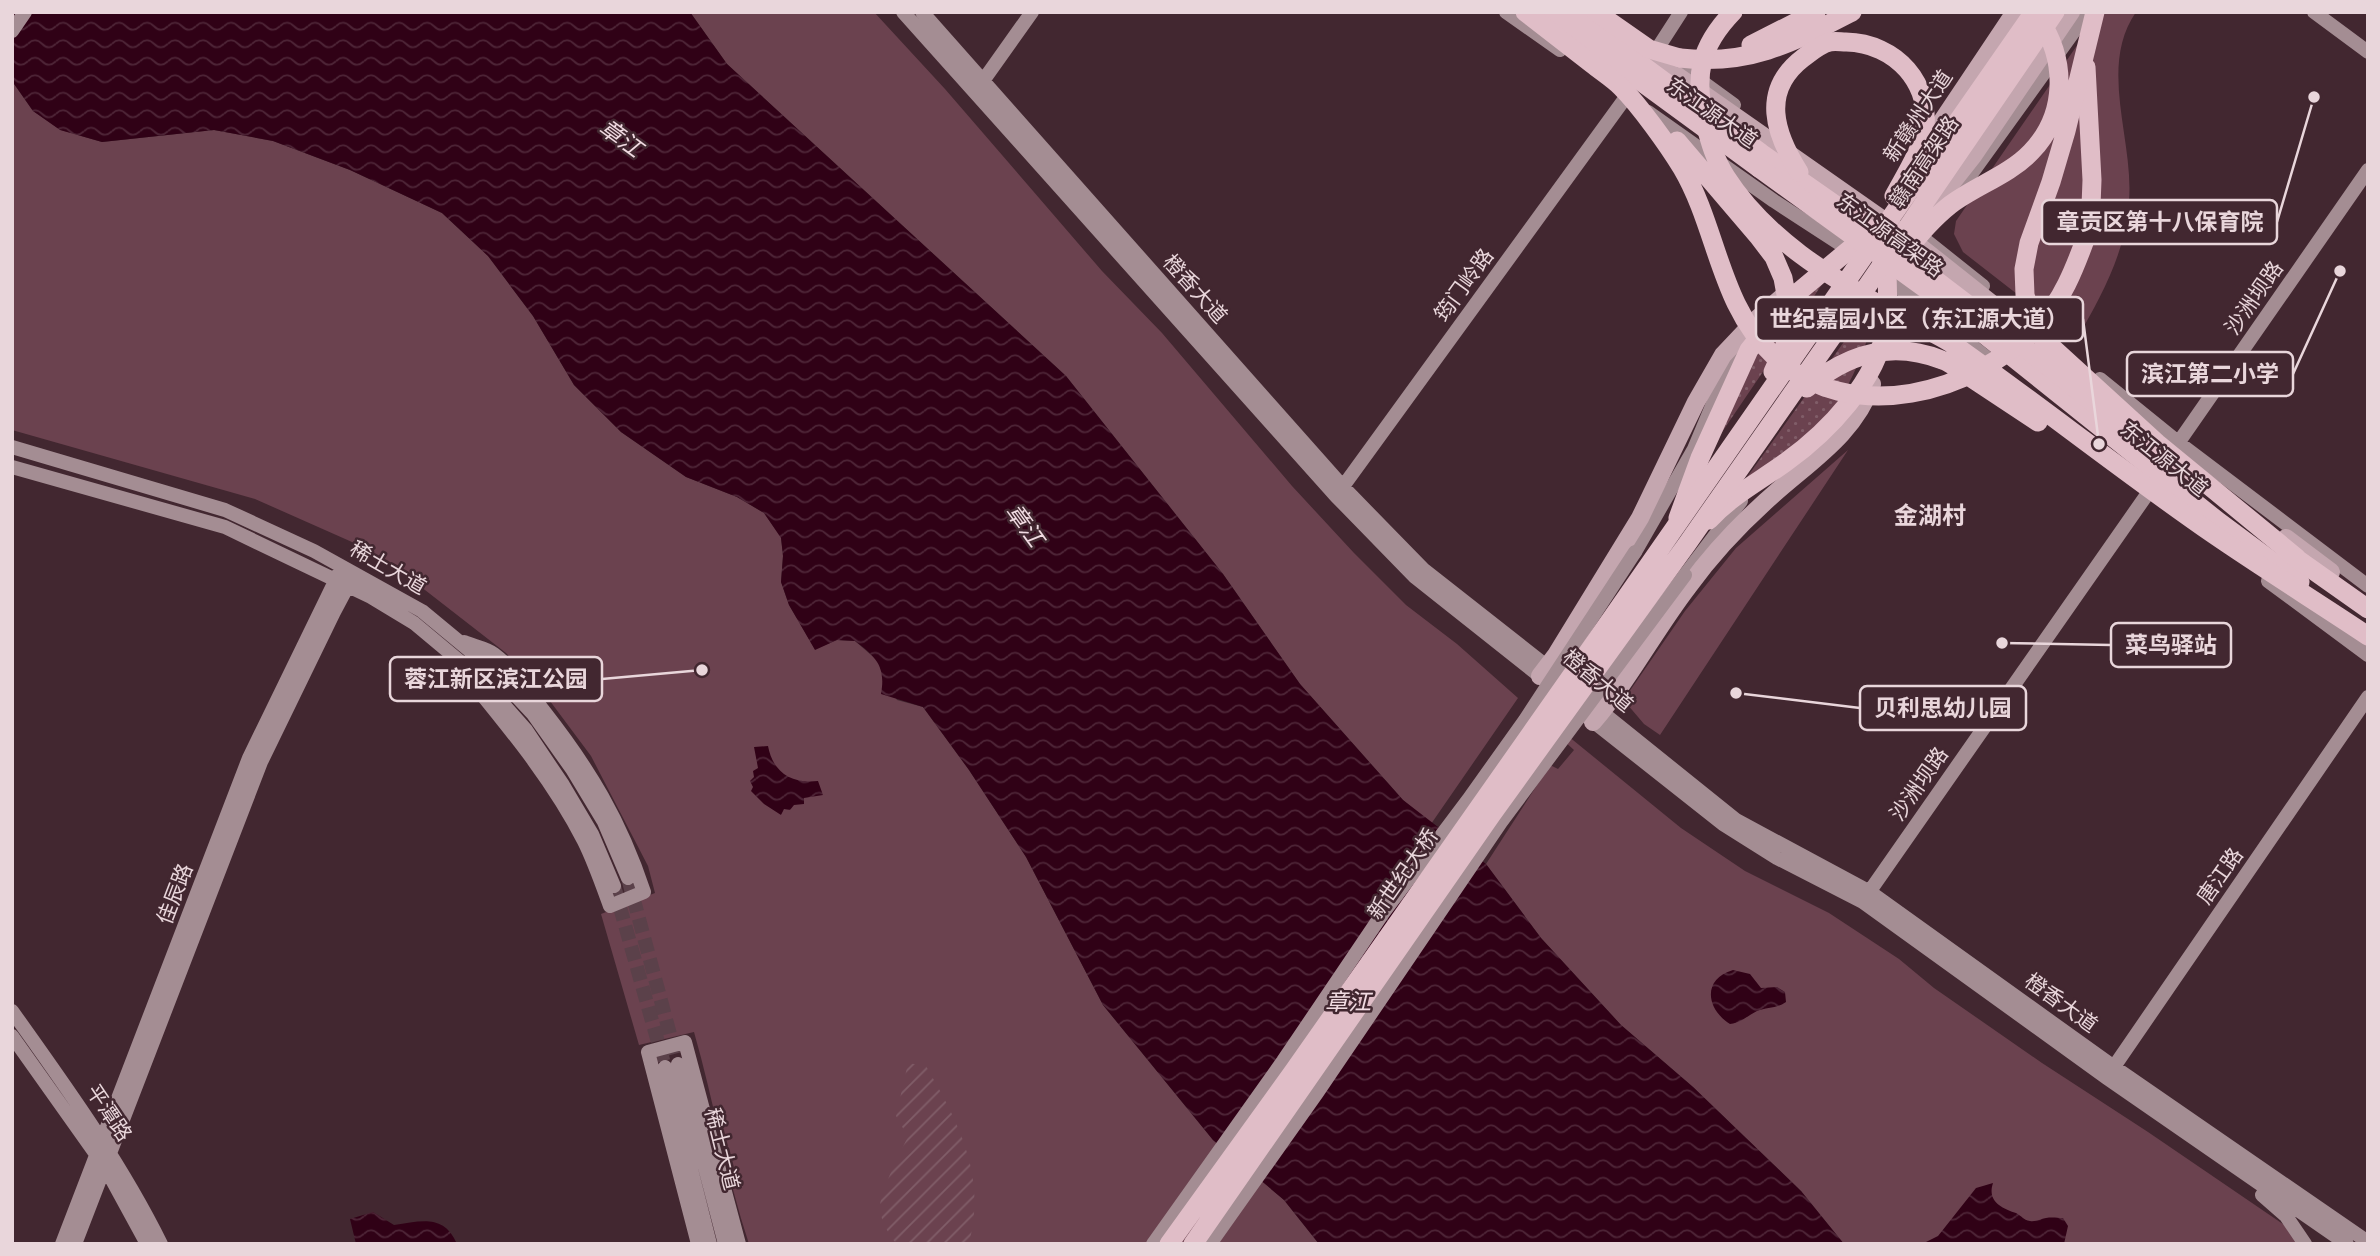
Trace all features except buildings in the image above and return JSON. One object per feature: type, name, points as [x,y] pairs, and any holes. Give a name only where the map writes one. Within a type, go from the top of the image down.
[{"type":"highway","points":[[1525,12],[1669,132],[1758,236],[1774,257],[1783,278],[1787,300],[1787,341],[1770,379],[1680,537]]},
{"type":"highway","name":"东江源高架路","points":[[1546,12],[1941,299],[2219,522],[2368,634]]},
{"type":"highway","name":"东江源高架路","points":[[1570,12],[1857,220],[2039,359],[2226,513],[2297,558],[2368,609]]},
{"type":"highway","points":[[1596,12],[1649,49],[1680,58],[1723,60],[1776,48],[1852,12]]},
{"type":"highway","points":[[1733,12],[1711,40],[1703,58],[1699,72],[1699,97],[1714,155],[1726,177],[1757,216],[1788,246],[1813,264],[1891,312],[1954,345],[2213,534],[2368,634]]},
{"type":"highway","points":[[1680,58],[1737,51],[1816,12]]},
{"type":"highway","points":[[1797,385],[1846,329],[1923,230],[1951,204],[2031,152],[2049,125],[2060,90],[2060,71],[2055,49],[2034,12]]},
{"type":"highway","name":"赣南高架路","points":[[1680,537],[1775,384],[2034,12]]},
{"type":"highway","name":"赣南高架路","points":[[1680,537],[1797,385],[2055,12]]},
{"type":"highway","points":[[2095,12],[2052,182],[2029,243],[2024,282],[2033,321],[2043,338],[2157,443],[2297,558]]},
{"type":"highway","points":[[1624,92],[1682,168],[1698,203],[1734,303],[1762,343],[1794,374],[1821,385],[1845,393],[1896,395],[1937,388],[1985,369],[2024,340],[2057,301],[2080,253],[2091,206],[2084,78],[2088,40]]},
{"type":"highway","points":[[1775,384],[1832,283],[1891,203],[1923,137],[1926,114],[1918,85],[1908,69],[1874,45],[1830,42],[1791,68],[1780,88],[1775,113],[1784,147],[1799,172],[1857,220]]},
{"type":"highway","points":[[1680,537],[1700,458],[1749,350],[1790,299],[1853,247]]},
{"type":"highway","points":[[1680,537],[1809,446],[1849,404],[1882,343]]},
{"type":"highway","points":[[1680,537],[1803,391],[1836,367],[1871,352],[1900,351],[1943,360],[2039,422],[2151,487]]},
{"type":"highway","name":"新世纪大桥","points":[[1169,1244],[1680,537]]},
{"type":"highway","name":"新世纪大桥","points":[[1193,1244],[1492,814],[1680,537]]},
{"type":"main road","name":"东江源大道","points":[[1525,12],[1777,186],[1887,273],[1982,339],[2151,487],[2368,644]]},
{"type":"main road","name":"东江源大道","points":[[1590,12],[1915,236],[2176,446],[2235,501],[2368,599]]},
{"type":"main road","name":"新赣州大道","points":[[1853,247],[1933,135],[2015,12]]},
{"type":"main road","points":[[1597,717],[1688,586],[1710,560],[1782,487],[1819,457],[1859,412],[1871,387],[1886,326],[1887,273],[1973,156],[2071,12]]},
{"type":"main road","points":[[1543,671],[1556,655],[1640,518],[1696,402],[1723,355],[1766,311],[1817,270]]},
{"type":"street","points":[[12,31],[25,12]]},
{"type":"street","name":"橙香大道","points":[[903,12],[979,86]]},
{"type":"street","name":"橙香大道","points":[[922,12],[979,86],[1340,492],[1423,569],[1723,824],[1777,858],[1866,897],[2347,1244]]},
{"type":"street","points":[[979,86],[1032,12]]},
{"type":"street","points":[[1153,1244],[1283,1061],[1383,913],[1518,730],[1634,552],[1694,449],[1730,363],[1771,311],[1817,270],[1853,247],[1773,201],[1624,92],[1506,12]]},
{"type":"street","points":[[1606,12],[1654,54],[1681,12]]},
{"type":"street","points":[[1879,211],[2007,12]]},
{"type":"street","points":[[1915,236],[2001,135],[2088,12]]},
{"type":"street","points":[[2314,12],[2368,52]]},
{"type":"street","name":"筠门岭路","points":[[1340,492],[1624,92]]},
{"type":"street","name":"沙洲坝路","points":[[2176,446],[2368,170]]},
{"type":"street","points":[[1210,1244],[1317,1093],[1508,812],[1736,505],[1759,487],[1817,453],[1859,412]]},
{"type":"street","points":[[2176,446],[2368,586]]},
{"type":"street","name":"稀土大道","points":[[12,447],[225,510],[343,566],[422,611],[486,664],[533,714],[572,769],[604,822],[628,878]]},
{"type":"street","name":"稀土大道","points":[[12,467],[225,527],[371,597],[414,623],[481,679],[526,730],[592,834],[614,886]]},
{"type":"street","points":[[2151,487],[2368,655]]},
{"type":"street","name":"沙洲坝路","points":[[1866,897],[2151,487]]},
{"type":"street","name":"佳辰路","points":[[62,1244],[104,1154],[261,762],[341,583],[343,566]]},
{"type":"street","name":"佳辰路","points":[[341,583],[356,573]]},
{"type":"street","points":[[454,656],[538,764],[565,807],[585,842],[610,906],[644,892],[634,861],[607,801],[579,756],[518,677],[492,652],[456,640]]},
{"type":"street","name":"唐江路","points":[[2110,1073],[2368,697]]},
{"type":"street","name":"橙香大道","points":[[1866,897],[1949,964],[2367,1242]]},
{"type":"street","points":[[1949,964],[2027,1031],[2266,1198],[2286,1216],[2305,1244]]},
{"type":"street","name":"平潭路","points":[[12,1011],[104,1154],[147,1244]]},
{"type":"street","name":"平潭路","points":[[12,1036],[141,1203],[161,1244]]},
{"type":"street","points":[[698,1244],[648,1052],[685,1042],[739,1244]]},
{"type":"street","name":"稀土大道","points":[[710,1244],[672,1066],[725,1244]]},
{"type":"street","name":"佳辰路","points":[[75,1244],[104,1154]]},
{"type":"shaded area","points":[[690,12],[874,12],[945,89],[1102,271],[1162,333],[1292,486],[1354,553],[1406,605],[1457,644],[1518,698],[1431,824],[1403,800],[1300,684],[1223,574],[1066,376],[727,64]]},
{"type":"shaded area","points":[[2100,12],[2136,12],[2125,33],[2118,80],[2127,153],[2129,201],[2118,256],[2103,291],[2076,340],[1963,252],[1954,234],[1956,221]]},
{"type":"shaded area","points":[[12,81],[33,111],[61,130],[102,142],[214,130],[273,141],[350,170],[442,213],[488,256],[533,316],[574,385],[621,432],[686,477],[737,497],[764,513],[781,537],[781,582],[789,605],[815,649],[837,640],[855,641],[878,661],[884,679],[897,700],[923,707],[969,770],[1026,857],[1103,1005],[1213,1140],[1284,1200],[1319,1244],[749,1244],[694,1032],[639,1045],[601,914],[655,893],[648,866],[591,756],[547,697],[506,653],[407,576],[361,546],[255,499],[12,430]]},
{"type":"shaded area","points":[[1825,280],[1714,444],[1742,376],[1797,300]]},
{"type":"shaded area","points":[[1866,311],[1875,318],[1853,375],[1835,406],[1803,441],[1740,487]]},
{"type":"shaded area","points":[[1848,450],[1660,735],[1644,724],[1627,704],[1629,692],[1685,611],[1736,548]]},
{"type":"shaded area","points":[[1568,736],[1681,828],[1745,871],[1829,913],[1899,959],[1934,988],[2042,1063],[2312,1244],[1844,1244],[1801,1191],[1693,1087],[1621,1025],[1541,938],[1486,864],[1550,765],[1558,769],[1574,750],[1563,740]]},
{"type":"shaded area","points":[[908,1063],[926,1066],[949,1108],[967,1151],[975,1196],[969,1244],[897,1244],[888,1233],[882,1218],[880,1203],[908,1137],[896,1116]]},
{"type":"water","name":"章江","points":[[12,12],[690,12],[727,64],[1066,376],[1223,574],[1300,684],[1403,800],[1486,864],[1541,938],[1621,1025],[1693,1087],[1801,1191],[1844,1244],[1319,1244],[1284,1200],[1213,1140],[1103,1005],[1026,857],[969,770],[923,707],[881,694],[881,669],[874,657],[855,641],[837,640],[815,650],[789,605],[781,582],[781,538],[764,513],[737,497],[686,477],[621,432],[574,385],[533,316],[488,256],[442,213],[350,170],[273,141],[214,130],[102,142],[60,130],[33,111],[12,81]]},
{"type":"water","points":[[768,746],[779,770],[800,781],[818,781],[823,795],[804,798],[804,804],[794,805],[790,810],[784,809],[781,815],[764,804],[751,791],[753,787],[750,781],[754,777],[753,771],[758,768],[754,747]]},
{"type":"water","points":[[1733,970],[1750,974],[1761,988],[1777,987],[1785,992],[1786,1002],[1757,1011],[1730,1024],[1716,1010],[1711,995],[1716,980]]},
{"type":"water","points":[[1993,1183],[1992,1195],[1997,1203],[2026,1220],[2063,1218],[2068,1226],[2064,1244],[1922,1244],[1938,1236],[1976,1188]]},
{"type":"water","points":[[373,1212],[394,1225],[423,1221],[439,1224],[452,1234],[457,1244],[356,1244],[350,1219]]},
{"type":"tunnel","points":[[628,878],[678,1064]]},
{"type":"tunnel","points":[[614,886],[665,1067]]},
{"type":"place","name":"章贡区第十八保育院","points":[[2314,97]]},
{"type":"place","name":"滨江第二小学","points":[[2340,271]]},
{"type":"place","name":"世纪嘉园小区（东江源大道）","points":[[2099,444]]},
{"type":"place","name":"菜鸟驿站","points":[[2002,643]]},
{"type":"place","name":"蓉江新区滨江公园","points":[[702,670]]},
{"type":"place","name":"贝利思幼儿园","points":[[1736,693]]},
{"type":"district","name":"金湖村","points":[[1930,516]]}]
